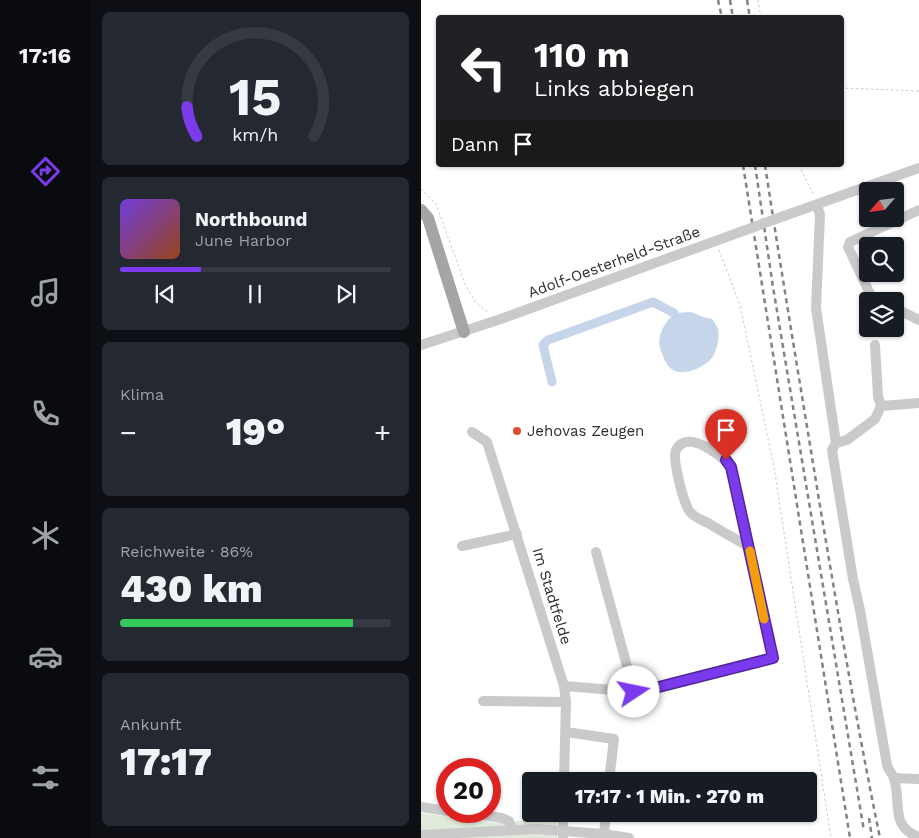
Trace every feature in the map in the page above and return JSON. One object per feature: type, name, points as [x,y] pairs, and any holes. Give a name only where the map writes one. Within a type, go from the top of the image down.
[{"type":"main road","points":[[421,210],[427,218],[433,234],[463,332]]},
{"type":"street","name":"Adolf-Oesterheld-Straße","points":[[421,345],[498,320],[919,168]]},
{"type":"street","points":[[817,205],[820,215],[816,308],[836,444]]},
{"type":"street","points":[[869,292],[849,247],[850,242],[919,210]]},
{"type":"street","points":[[904,312],[919,320]]},
{"type":"street","points":[[875,345],[878,396],[881,406],[875,418],[847,440],[836,444],[832,450],[833,464],[887,765],[894,778],[899,820],[903,828],[919,837]]},
{"type":"street","points":[[881,406],[919,402]]},
{"type":"street","name":"Im Stadtfelde","points":[[472,432],[487,442],[564,686],[566,702],[564,772]]},
{"type":"street","points":[[564,686],[639,692],[773,658],[749,546],[731,467],[716,453],[701,444],[690,442],[682,444],[676,451],[675,459],[684,502],[690,513],[749,546]]},
{"type":"street","points":[[462,546],[517,534]]},
{"type":"street","points":[[596,552],[634,692]]},
{"type":"street","points":[[483,701],[566,702]]},
{"type":"street","points":[[565,732],[614,739],[610,772]]},
{"type":"street","points":[[894,778],[919,779]]},
{"type":"street","points":[[421,807],[436,809]]},
{"type":"street","points":[[501,818],[509,821],[511,830]]},
{"type":"street","points":[[604,834],[605,822]]},
{"type":"street","points":[[421,835],[511,830],[563,834],[604,834],[629,838]]},
{"type":"path","points":[[758,0],[760,15]]},
{"type":"path","points":[[844,88],[919,91]]},
{"type":"path","points":[[800,167],[817,205]]},
{"type":"path","points":[[421,189],[436,204],[465,284],[475,302],[498,320]]},
{"type":"path","points":[[718,248],[740,305],[774,467],[831,838]]},
{"type":"green space","points":[[421,813],[436,815],[436,823],[557,822],[557,838],[421,838]]},
{"type":"water","points":[[691,312],[712,319],[718,329],[718,343],[713,356],[701,367],[678,372],[673,370],[664,359],[660,345],[660,335],[674,313]]},
{"type":"waterway","points":[[552,382],[543,345],[548,340],[653,302],[674,313]]},
{"type":"railway","points":[[718,0],[721,15]]},
{"type":"railway","points":[[730,0],[732,15]]},
{"type":"railway","points":[[747,0],[750,15]]},
{"type":"railway","points":[[743,167],[850,838]]},
{"type":"railway","points":[[755,167],[773,287],[864,831]]},
{"type":"railway","points":[[765,167],[833,585],[880,838]]},
{"type":"railway","points":[[869,818],[872,838]]},
{"type":"slow traffic","points":[[750,551],[764,619]]},
{"type":"place","name":"Jehovas Zeugen","points":[[517,431]]},
{"type":"route","points":[[634,692],[773,658],[731,467],[726,460]]}]
